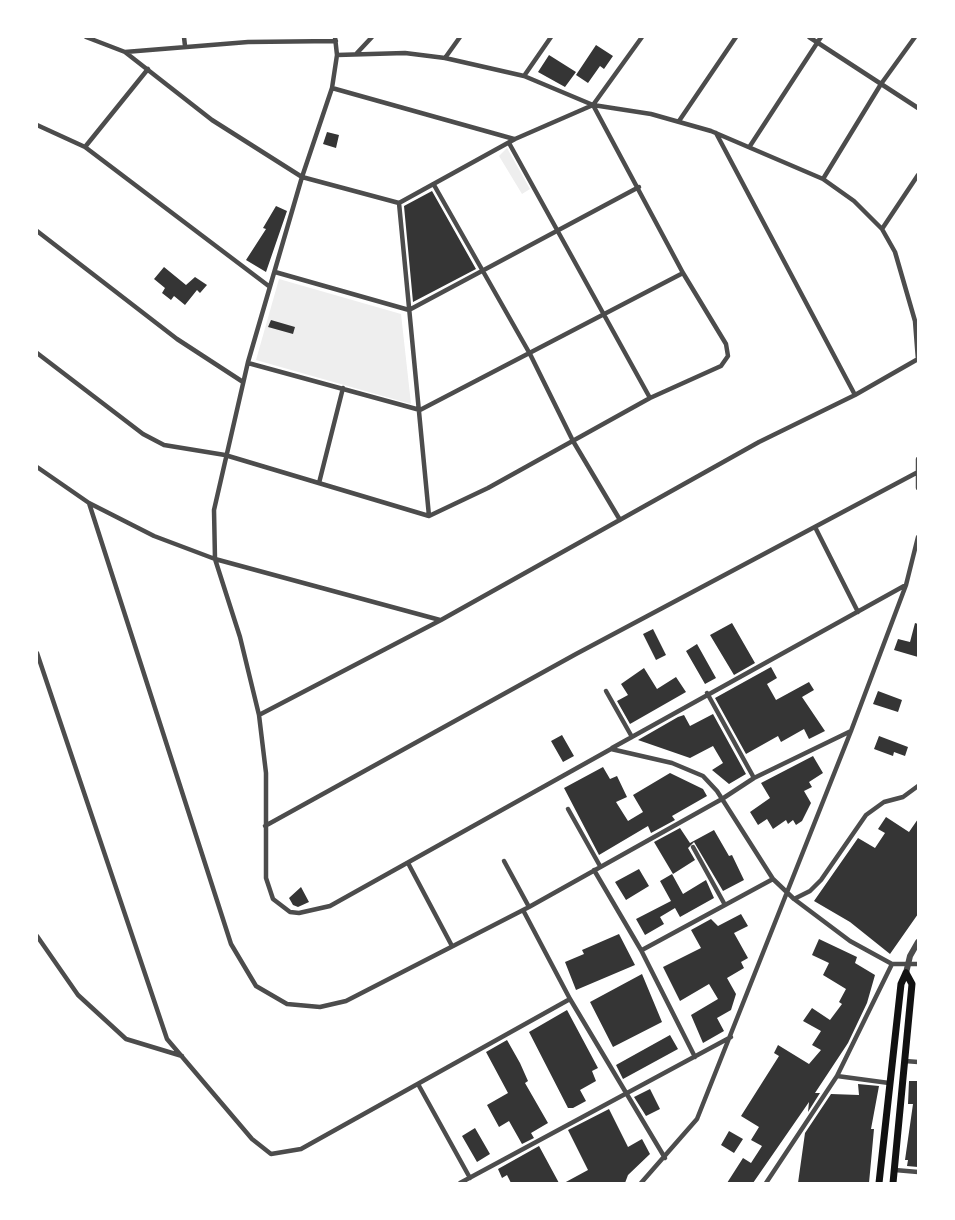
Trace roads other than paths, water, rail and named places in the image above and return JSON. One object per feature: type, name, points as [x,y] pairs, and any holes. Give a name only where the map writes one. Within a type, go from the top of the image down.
[{"type":"main road","points":[[893,1183],[912,984],[907,969]]},
{"type":"main road","points":[[878,1183],[901,984],[907,969]]},
{"type":"street","points":[[86,37],[125,52],[212,120],[302,177],[399,203],[515,139],[593,105],[642,37]]},
{"type":"street","points":[[184,37],[185,46]]},
{"type":"street","points":[[356,53],[372,37]]},
{"type":"street","points":[[445,58],[460,37]]},
{"type":"street","points":[[523,76],[551,37]]},
{"type":"street","points":[[679,121],[736,37]]},
{"type":"street","points":[[810,37],[819,39],[918,108]]},
{"type":"street","points":[[823,178],[880,84],[915,37]]},
{"type":"street","points":[[125,52],[185,46],[335,39],[337,55],[332,88],[302,177],[248,362],[214,510],[215,558],[259,715],[265,773],[266,878],[273,899],[290,912],[309,912],[330,906],[906,585]]},
{"type":"street","points":[[750,146],[819,39]]},
{"type":"street","points":[[259,715],[440,620],[759,442],[855,395],[918,360],[915,321],[906,282],[895,252],[882,229],[854,201],[823,178],[716,133],[679,121],[593,105],[523,76],[445,58],[405,53],[337,55]]},
{"type":"street","points":[[85,147],[148,69]]},
{"type":"street","points":[[332,88],[515,139]]},
{"type":"street","points":[[37,353],[143,434],[164,446],[225,455],[429,516],[488,488],[650,398],[721,366],[728,356],[726,344],[683,273],[593,105]]},
{"type":"street","points":[[37,125],[85,147],[270,287]]},
{"type":"street","points":[[716,133],[855,395]]},
{"type":"street","points":[[509,143],[607,315],[650,398]]},
{"type":"street","points":[[882,229],[918,175]]},
{"type":"street","points":[[434,185],[530,354],[573,441],[620,520]]},
{"type":"street","points":[[275,272],[409,310],[639,187]]},
{"type":"street","points":[[399,203],[429,516]]},
{"type":"street","points":[[37,232],[177,339],[243,382]]},
{"type":"street","points":[[248,362],[420,410],[607,315],[683,273]]},
{"type":"street","points":[[319,483],[343,388]]},
{"type":"street","points":[[918,459],[918,488]]},
{"type":"street","points":[[37,467],[89,503],[154,536],[215,558],[440,620]]},
{"type":"street","points":[[265,826],[576,654],[918,472]]},
{"type":"street","points":[[89,503],[231,944],[256,986],[287,1004],[333,1004],[345,1001],[523,910],[722,799],[754,778],[850,731]]},
{"type":"street","points":[[815,527],[858,612]]},
{"type":"street","points":[[642,1183],[697,1119],[732,1036],[906,585],[918,537]]},
{"type":"street","points":[[37,653],[39,666],[167,1039],[252,1139],[271,1154],[288,1154],[301,1149],[570,999]]},
{"type":"street","points":[[606,691],[632,737]]},
{"type":"street","points":[[707,694],[754,778]]},
{"type":"street","points":[[611,749],[643,754],[698,773],[710,782],[773,879],[794,899],[849,942],[907,969],[918,964]]},
{"type":"street","points":[[794,899],[810,891],[821,880],[866,815],[884,802],[903,797],[918,786]]},
{"type":"street","points":[[568,809],[600,866]]},
{"type":"street","points":[[693,847],[725,905]]},
{"type":"street","points":[[504,861],[529,906]]},
{"type":"street","points":[[408,863],[453,946]]},
{"type":"street","points":[[594,870],[641,950],[695,1056]]},
{"type":"street","points":[[641,950],[773,879]]},
{"type":"street","points":[[523,910],[570,999],[665,1158]]},
{"type":"street","points":[[37,936],[78,995],[126,1039],[182,1057]]},
{"type":"street","points":[[907,969],[918,942]]},
{"type":"street","points":[[766,1183],[837,1076],[892,964]]},
{"type":"street","points":[[460,1183],[732,1036]]},
{"type":"street","points":[[903,1061],[918,1062]]},
{"type":"street","points":[[837,1076],[889,1083]]},
{"type":"street","points":[[418,1084],[470,1178]]},
{"type":"street","points":[[894,1169],[918,1172]]}]
